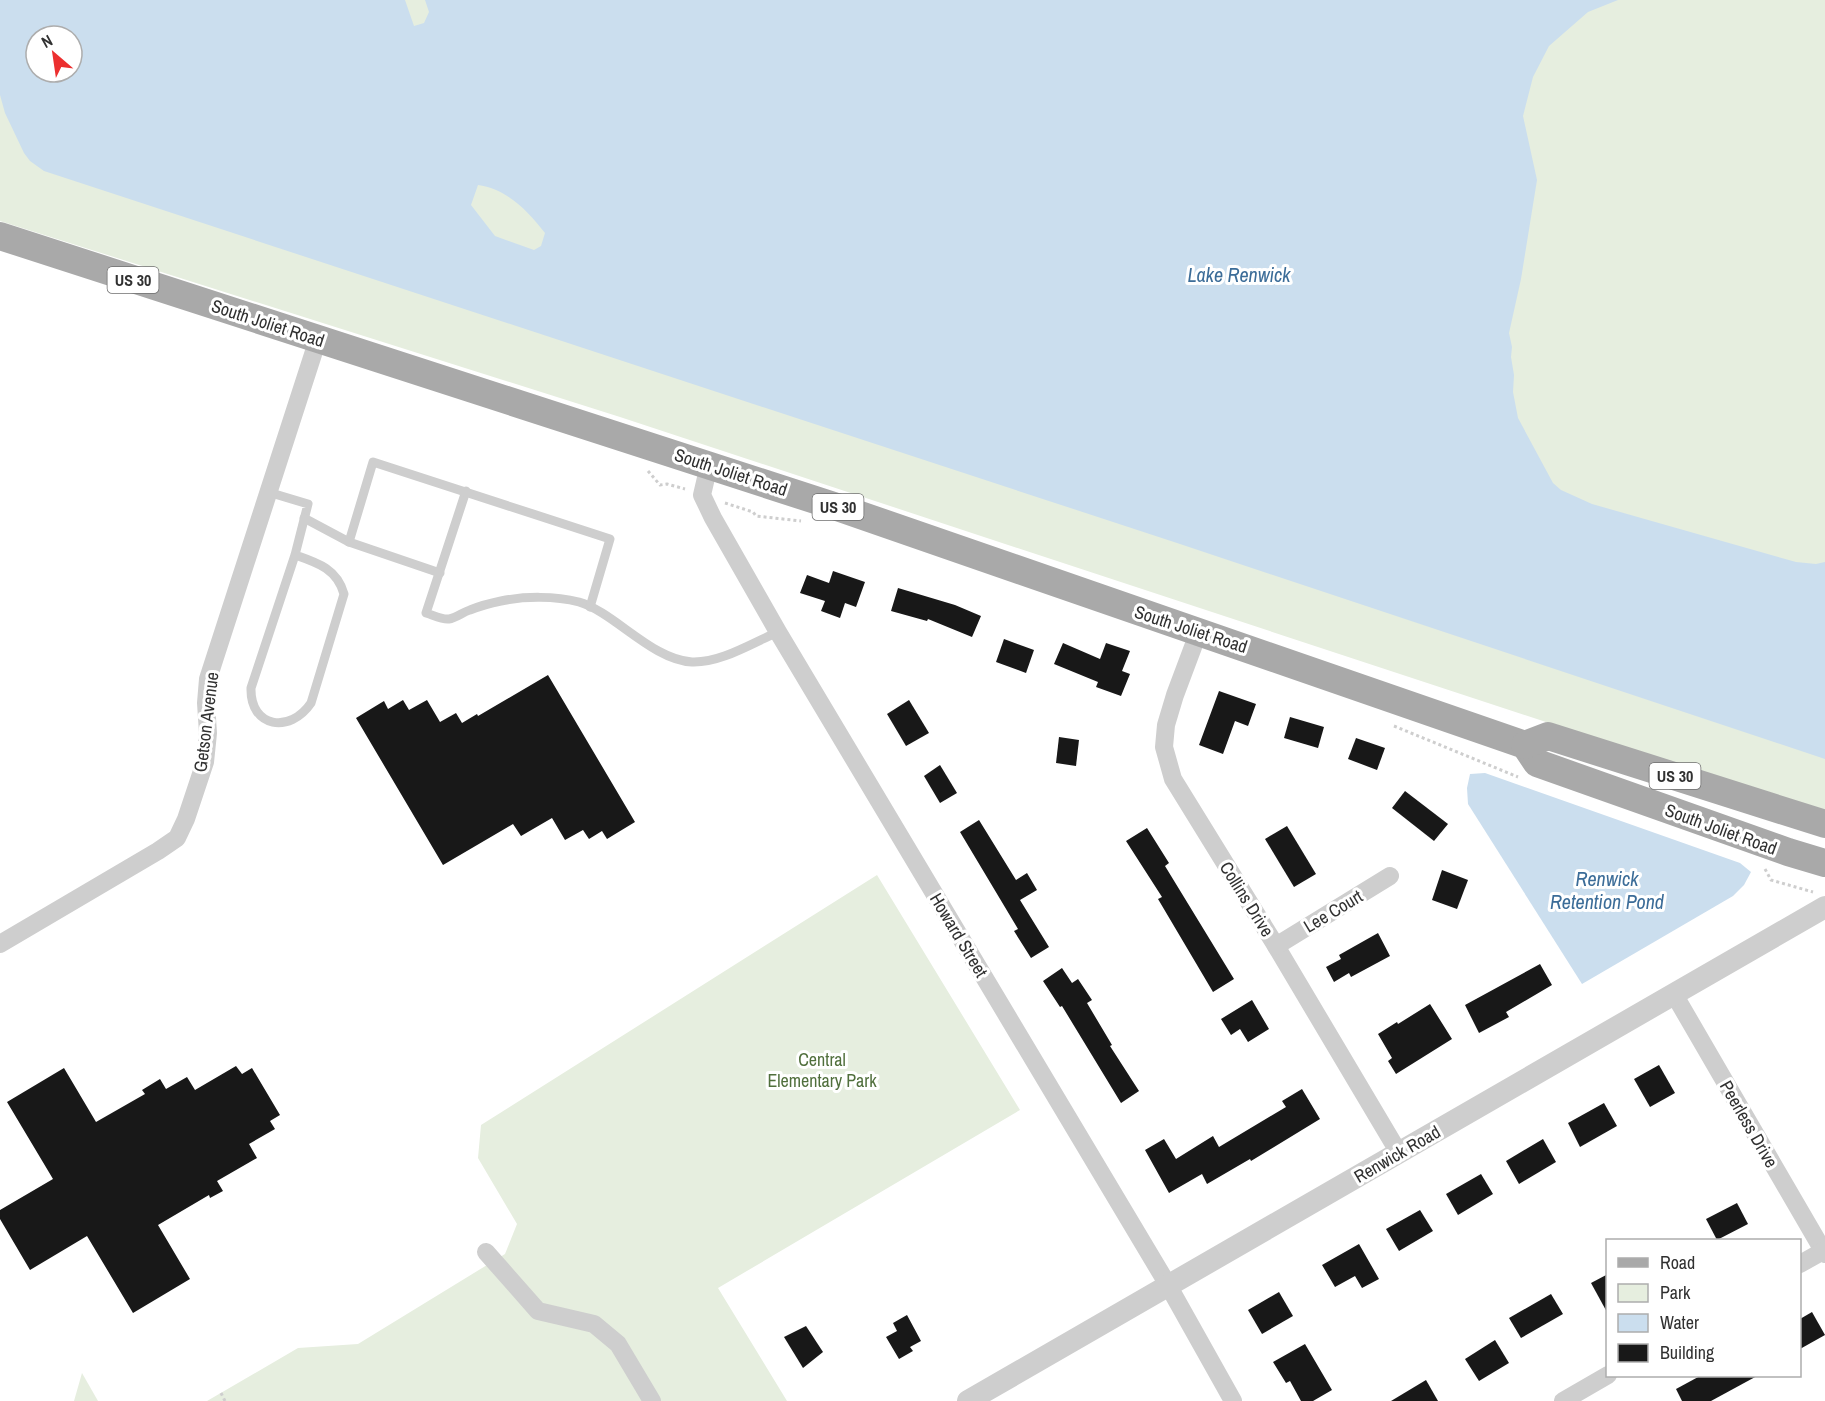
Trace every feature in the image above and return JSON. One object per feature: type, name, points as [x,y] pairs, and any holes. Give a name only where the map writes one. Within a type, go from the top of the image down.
[{"type":"main road","name":"South Joliet Road","points":[[0,236],[837,507],[1199,631],[1526,745],[1537,763],[1825,863]]},
{"type":"main road","name":"South Joliet Road","points":[[1526,745],[1548,736],[1825,824]]},
{"type":"street","name":"Getson Avenue","points":[[0,944],[158,852],[177,838],[186,819],[205,762],[208,733],[206,703],[208,680],[318,339]]},
{"type":"street","name":"Howard Street","points":[[709,465],[702,495],[713,518],[778,632],[1168,1286],[1233,1401]]},
{"type":"street","name":"Collins Drive","points":[[1199,631],[1174,695],[1166,725],[1164,747],[1173,779],[1399,1153]]},
{"type":"street","name":"Lee Court","points":[[1276,946],[1390,876]]},
{"type":"street","name":"Renwick Road","points":[[969,1401],[1674,994],[1820,900]]},
{"type":"street","name":"Peerless Drive","points":[[1674,994],[1824,1252]]},
{"type":"street","points":[[486,1252],[538,1311],[594,1324],[618,1344],[652,1401]]},
{"type":"street","points":[[1801,1264],[1824,1252]]},
{"type":"street","points":[[1563,1401],[1606,1377]]},
{"type":"lane","points":[[349,542],[373,462],[610,539],[590,607]]},
{"type":"lane","points":[[466,491],[426,613],[448,619],[504,600],[538,598],[579,603],[590,607],[675,658],[691,662],[713,660],[778,632]]},
{"type":"lane","points":[[268,492],[308,504],[295,555],[250,688],[253,706],[265,720],[273,723],[293,721],[305,712],[311,703],[344,594],[339,579],[334,573],[317,563],[295,555]]},
{"type":"lane","points":[[304,518],[349,542],[440,573]]},
{"type":"path","points":[[1388,723],[1524,779]]},
{"type":"path","points":[[1762,864],[1771,880],[1820,900]]},
{"type":"path","points":[[221,1393],[225,1401]]},
{"type":"green space","name":"Lake Renwick","points":[[0,0],[1825,0],[1825,814],[620,417],[0,221]]},
{"type":"green space","name":"Central Elementary Park","points":[[877,875],[1020,1110],[718,1288],[787,1401],[207,1401],[298,1348],[358,1344],[505,1254],[517,1224],[478,1158],[481,1125]]},
{"type":"green space","points":[[82,1373],[98,1401],[74,1401]]},
{"type":"water","name":"Lake Renwick","points":[[0,0],[405,0],[414,26],[424,23],[429,12],[425,0],[1618,0],[1588,12],[1549,46],[1533,77],[1523,116],[1537,180],[1521,279],[1509,333],[1514,375],[1513,392],[1518,418],[1553,483],[1561,490],[1592,504],[1796,562],[1816,564],[1825,562],[1825,759],[1177,543],[44,171],[30,161],[24,153],[5,113],[0,95]],"holes":[[[478,185],[489,187],[507,196],[524,209],[545,233],[541,246],[534,250],[495,236],[471,205]]]},
{"type":"water","name":"Renwick Retention Pond","points":[[1485,773],[1740,863],[1751,872],[1744,885],[1733,896],[1582,984],[1468,804],[1467,788],[1470,774]]},
{"type":"building","points":[[833,571],[865,582],[856,607],[845,603],[840,618],[821,611],[825,601],[800,593],[807,575],[829,583]]},
{"type":"building","points":[[898,588],[955,605],[981,616],[972,637],[928,619],[927,621],[891,611]]},
{"type":"building","points":[[1004,639],[1034,650],[1026,673],[996,662]]},
{"type":"building","points":[[1063,643],[1100,659],[1106,643],[1130,651],[1122,671],[1130,674],[1121,696],[1096,687],[1098,682],[1054,664]]},
{"type":"building","points":[[548,675],[635,822],[607,839],[602,831],[589,839],[583,830],[565,840],[552,818],[521,836],[513,824],[443,865],[356,718],[384,701],[388,709],[403,700],[409,710],[427,700],[440,722],[456,713],[462,723]]},
{"type":"building","points":[[1219,691],[1256,704],[1248,726],[1235,721],[1223,754],[1199,745]]},
{"type":"building","points":[[909,700],[929,733],[906,746],[887,714]]},
{"type":"building","points":[[1290,717],[1324,727],[1318,748],[1284,738]]},
{"type":"building","points":[[1059,737],[1079,740],[1076,766],[1056,763]]},
{"type":"building","points":[[1356,738],[1385,748],[1377,770],[1348,759]]},
{"type":"building","points":[[940,765],[957,793],[940,803],[924,776]]},
{"type":"building","points":[[1405,791],[1448,824],[1434,841],[1392,808]]},
{"type":"building","points":[[979,820],[1016,880],[1027,873],[1037,890],[1020,900],[1049,947],[1031,958],[1014,931],[1018,929],[960,832]]},
{"type":"building","points":[[1287,826],[1316,874],[1294,887],[1265,839]]},
{"type":"building","points":[[1147,828],[1169,863],[1165,866],[1234,979],[1213,992],[1158,899],[1162,897],[1126,841]]},
{"type":"building","points":[[1442,870],[1468,880],[1457,909],[1432,900]]},
{"type":"building","points":[[1378,933],[1390,956],[1351,977],[1349,973],[1334,982],[1326,967],[1341,959],[1339,955]]},
{"type":"building","points":[[1540,964],[1552,985],[1506,1012],[1509,1017],[1479,1033],[1465,1005]]},
{"type":"building","points":[[1062,968],[1072,983],[1078,979],[1092,1000],[1087,1003],[1112,1045],[1110,1046],[1139,1091],[1121,1103],[1062,1006],[1060,1007],[1043,981]]},
{"type":"building","points":[[1252,1000],[1269,1029],[1248,1042],[1240,1029],[1231,1035],[1221,1019]]},
{"type":"building","points":[[1430,1004],[1452,1039],[1396,1074],[1388,1061],[1392,1058],[1378,1034]]},
{"type":"building","points":[[1659,1065],[1675,1093],[1650,1107],[1634,1079]]},
{"type":"building","points":[[236,1066],[242,1074],[252,1068],[280,1115],[270,1121],[275,1129],[249,1144],[257,1158],[217,1181],[223,1191],[210,1198],[209,1195],[158,1225],[190,1279],[133,1313],[87,1236],[30,1270],[0,1219],[0,1210],[53,1179],[7,1102],[64,1068],[96,1122],[145,1094],[142,1090],[160,1079],[166,1089],[187,1077],[195,1090]]},
{"type":"building","points":[[1302,1089],[1320,1119],[1251,1161],[1250,1159],[1207,1184],[1202,1174],[1169,1193],[1145,1150],[1164,1139],[1176,1159],[1213,1136],[1219,1147],[1286,1107],[1282,1101]]},
{"type":"building","points":[[1604,1103],[1617,1126],[1580,1147],[1568,1123]]},
{"type":"building","points":[[1543,1139],[1556,1162],[1519,1184],[1506,1161]]},
{"type":"building","points":[[1481,1174],[1493,1194],[1458,1215],[1446,1194]]},
{"type":"building","points":[[1737,1203],[1748,1224],[1716,1239],[1706,1219]]},
{"type":"building","points":[[1420,1210],[1433,1231],[1399,1251],[1386,1229]]},
{"type":"building","points":[[1359,1244],[1379,1279],[1362,1288],[1355,1276],[1335,1287],[1322,1265]]},
{"type":"building","points":[[1606,1275],[1606,1310],[1591,1283]]},
{"type":"building","points":[[1279,1292],[1293,1316],[1262,1334],[1248,1310]]},
{"type":"building","points":[[1551,1294],[1563,1314],[1521,1338],[1509,1318]]},
{"type":"building","points":[[1812,1312],[1825,1335],[1801,1348],[1801,1318]]},
{"type":"building","points":[[907,1315],[921,1341],[910,1347],[913,1351],[899,1359],[886,1337],[897,1331],[893,1323]]},
{"type":"building","points":[[806,1326],[823,1352],[803,1368],[784,1337]]},
{"type":"building","points":[[1495,1340],[1509,1363],[1479,1381],[1465,1359]]},
{"type":"building","points":[[1305,1344],[1332,1390],[1313,1401],[1301,1401],[1290,1381],[1286,1383],[1273,1362]]},
{"type":"building","points":[[1698,1377],[1755,1377],[1711,1401],[1682,1401],[1676,1389]]},
{"type":"building","points":[[1426,1380],[1438,1401],[1391,1401]]}]
